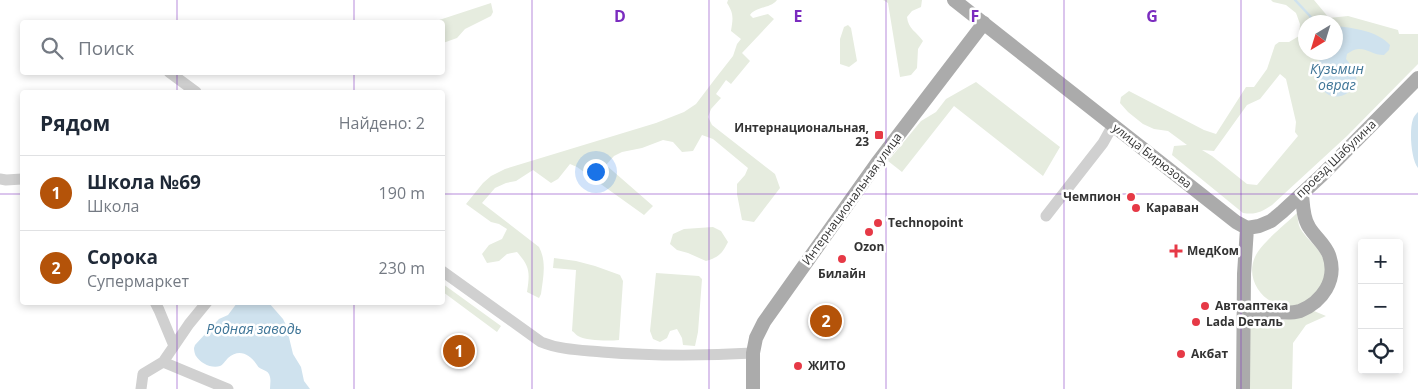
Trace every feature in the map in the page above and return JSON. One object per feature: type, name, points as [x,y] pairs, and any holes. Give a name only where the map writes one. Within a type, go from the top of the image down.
[{"type":"main road","name":"улица Бирюзова","points":[[954,0],[1236,222],[1247,228]]},
{"type":"main road","name":"Интернациональная улица","points":[[753,389],[753,353],[756,338],[764,322],[877,163],[984,23]]},
{"type":"main road","name":"проезд Шабулина","points":[[1247,228],[1259,226],[1271,220],[1302,194],[1418,78]]},
{"type":"main road","points":[[1244,321],[1254,315],[1269,312],[1297,312],[1312,306],[1323,295],[1330,282],[1332,266],[1329,255],[1323,244],[1308,227],[1304,218],[1302,194]]},
{"type":"main road","points":[[1243,389],[1244,274],[1247,228]]},
{"type":"street","points":[[173,75],[193,90]]},
{"type":"street","points":[[1046,216],[1103,143],[1113,125]]},
{"type":"street","points":[[0,179],[20,179]]},
{"type":"street","points":[[445,273],[541,342],[553,346],[662,356],[753,353]]},
{"type":"street","points":[[157,305],[174,346]]},
{"type":"street","points":[[141,389],[143,374],[163,362],[205,305]]},
{"type":"street","points":[[163,362],[228,389]]},
{"type":"shaded area","points":[[728,0],[777,0],[750,15],[753,18],[768,14],[774,19],[742,53],[750,61],[731,84],[726,80],[716,94],[721,98],[711,109],[708,117],[712,125],[775,174],[780,188],[754,222],[742,220],[737,194],[737,184],[748,168],[713,139],[702,135],[693,151],[682,152],[673,142],[663,140],[642,148],[622,152],[614,156],[606,165],[653,206],[644,215],[577,167],[570,164],[558,179],[551,183],[533,170],[516,181],[495,188],[482,203],[539,247],[543,258],[544,270],[539,298],[527,292],[529,279],[527,266],[517,252],[507,254],[499,261],[487,263],[482,254],[489,245],[502,239],[507,229],[491,222],[466,204],[483,183],[491,176],[505,169],[656,123],[684,112],[696,104],[733,56],[741,39],[731,31],[732,16],[727,3]]},
{"type":"shaded area","points":[[883,0],[922,0],[921,7],[912,11],[907,17],[911,27],[923,41],[918,49],[917,68],[911,75],[900,77],[888,3]]},
{"type":"shaded area","points":[[1271,0],[1314,0],[1326,15],[1298,15],[1298,18],[1296,13],[1286,5]]},
{"type":"shaded area","points":[[491,3],[493,12],[491,16],[465,29],[457,38],[445,42],[445,20],[439,20]]},
{"type":"shaded area","points":[[1348,16],[1398,30],[1399,34],[1418,34],[1418,64],[1347,136],[1272,205],[1258,212],[1251,214],[1243,213],[1172,155],[1174,146],[1187,145],[1168,131],[1154,129],[1143,124],[1120,103],[1121,97],[1129,91],[1204,130],[1216,134],[1246,87],[1254,87],[1267,69],[1275,45],[1279,42],[1289,42],[1298,37],[1298,60],[1343,60],[1343,17]],"holes":[[[1280,74],[1286,79],[1296,122],[1295,132],[1298,136],[1257,185],[1247,184],[1202,150],[1214,151],[1247,105],[1260,99]]]},
{"type":"shaded area","points":[[848,25],[851,28],[857,61],[849,67],[840,64],[840,39],[844,27]]},
{"type":"shaded area","points":[[976,82],[1060,147],[1043,176],[954,106],[902,172],[888,161],[921,121],[936,112],[946,99]]},
{"type":"shaded area","points":[[1297,213],[1300,228],[1318,249],[1324,261],[1325,277],[1319,289],[1306,301],[1298,306],[1288,306],[1270,301],[1263,295],[1254,282],[1252,265],[1263,246]]},
{"type":"shaded area","points":[[713,227],[721,231],[728,242],[720,254],[710,260],[706,261],[677,250],[670,244],[673,234],[684,229]]},
{"type":"shaded area","points":[[554,258],[576,261],[620,275],[623,281],[619,340],[587,339],[578,336],[572,331],[576,270],[553,268]]},
{"type":"shaded area","points":[[656,273],[699,276],[702,279],[698,332],[695,346],[683,345],[682,338],[677,329],[670,331],[667,338],[660,342],[653,339],[650,331]]},
{"type":"shaded area","points":[[445,285],[501,326],[497,332],[445,293]]},
{"type":"shaded area","points":[[1314,311],[1326,316],[1306,325],[1293,343],[1292,389],[1239,389],[1239,330],[1263,319],[1279,321]]},
{"type":"water","name":"Кузьмин овраг","points":[[1343,27],[1372,33],[1390,45],[1389,50],[1384,55],[1362,49],[1357,49],[1347,54],[1346,59],[1355,71],[1355,83],[1348,92],[1337,97],[1326,93],[1319,85],[1320,60],[1343,60]]},
{"type":"water","points":[[1418,112],[1418,168],[1412,151],[1411,137],[1413,119]]},
{"type":"water","name":"Родная заводь","points":[[236,305],[271,305],[286,325],[293,354],[301,367],[304,381],[310,389],[270,389],[269,374],[258,367],[248,355],[236,353],[217,367],[206,365],[200,361],[195,352],[195,345],[219,319],[228,315]]},
{"type":"waterway","points":[[1295,0],[1309,15]]},
{"type":"place","name":"Интернациональная, 23","points":[[879,135]]},
{"type":"place","name":"Чемпион","points":[[1131,197]]},
{"type":"place","name":"Караван","points":[[1136,208]]},
{"type":"place","name":"Technopoint","points":[[878,223]]},
{"type":"place","name":"Ozon","points":[[869,232]]},
{"type":"place","name":"МедКом","points":[[1176,251]]},
{"type":"place","name":"Билайн","points":[[842,259]]},
{"type":"place","name":"Автоаптека","points":[[1205,306]]},
{"type":"place","name":"Сорока","points":[[826,321]]},
{"type":"place","name":"Lada Dеталь","points":[[1196,322]]},
{"type":"place","name":"Школа №69","points":[[459,351]]},
{"type":"place","name":"Акбат","points":[[1181,354]]},
{"type":"place","name":"ЖИТО","points":[[798,366]]}]
